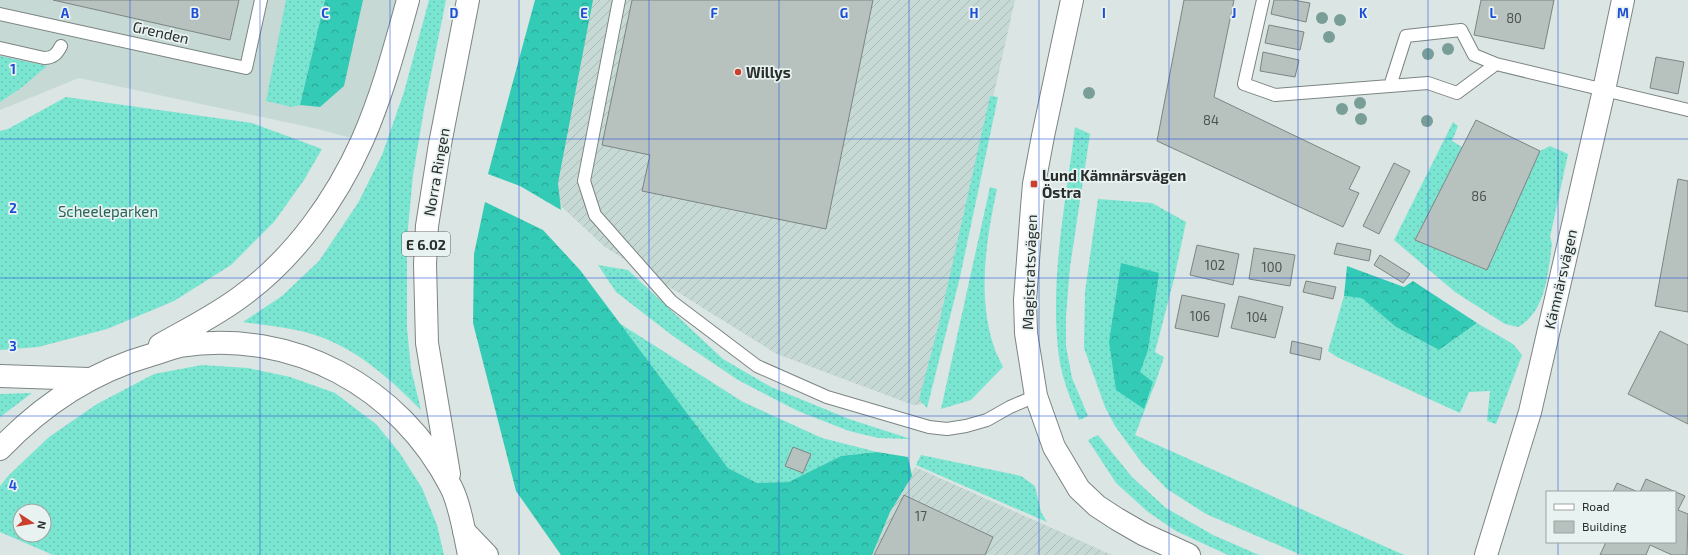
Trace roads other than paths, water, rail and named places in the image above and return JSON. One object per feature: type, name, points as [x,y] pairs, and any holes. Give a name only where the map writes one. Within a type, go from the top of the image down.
[{"type":"main road","points":[[0,448],[34,417],[61,396],[89,379],[135,359],[216,314],[244,295],[271,272],[297,244],[336,190],[362,141],[386,74],[408,0]]},
{"type":"main road","name":"Norra Ringen","points":[[452,489],[427,344],[425,264],[427,226],[440,144],[468,0]]},
{"type":"main road","name":"Magistratsvägen","points":[[1072,0],[1034,184],[1025,300],[1026,333],[1036,396],[1054,448],[1079,489],[1104,511],[1143,534],[1190,555]]},
{"type":"main road","name":"Kämnärsvägen","points":[[1486,555],[1530,412],[1604,90],[1623,0]]},
{"type":"main road","points":[[135,359],[180,346],[215,343],[247,345],[275,349],[301,356],[325,366],[365,387],[386,402],[404,419],[435,459],[452,489],[469,555]]},
{"type":"main road","points":[[0,376],[89,379]]},
{"type":"main road","points":[[464,531],[487,555]]},
{"type":"lane","name":"Grenden","points":[[0,14],[246,68],[261,0]]},
{"type":"lane","points":[[619,0],[584,181],[595,215],[671,301],[757,366],[827,397],[929,427],[947,429],[966,426],[987,420],[1010,407],[1036,396]]},
{"type":"lane","points":[[1263,0],[1244,84],[1275,94],[1428,83],[1457,93],[1496,64]]},
{"type":"lane","points":[[1390,86],[1406,36],[1461,30],[1474,55],[1496,64],[1688,110]]},
{"type":"lane","points":[[0,48],[44,58],[55,55],[61,46]]},
{"type":"place","name":"Willys","points":[[738,72]]},
{"type":"place","name":"Lund Kämnärsvägen Östra","points":[[1034,184]]},
{"type":"park label","name":"Scheeleparken","points":[[108,211]]}]
